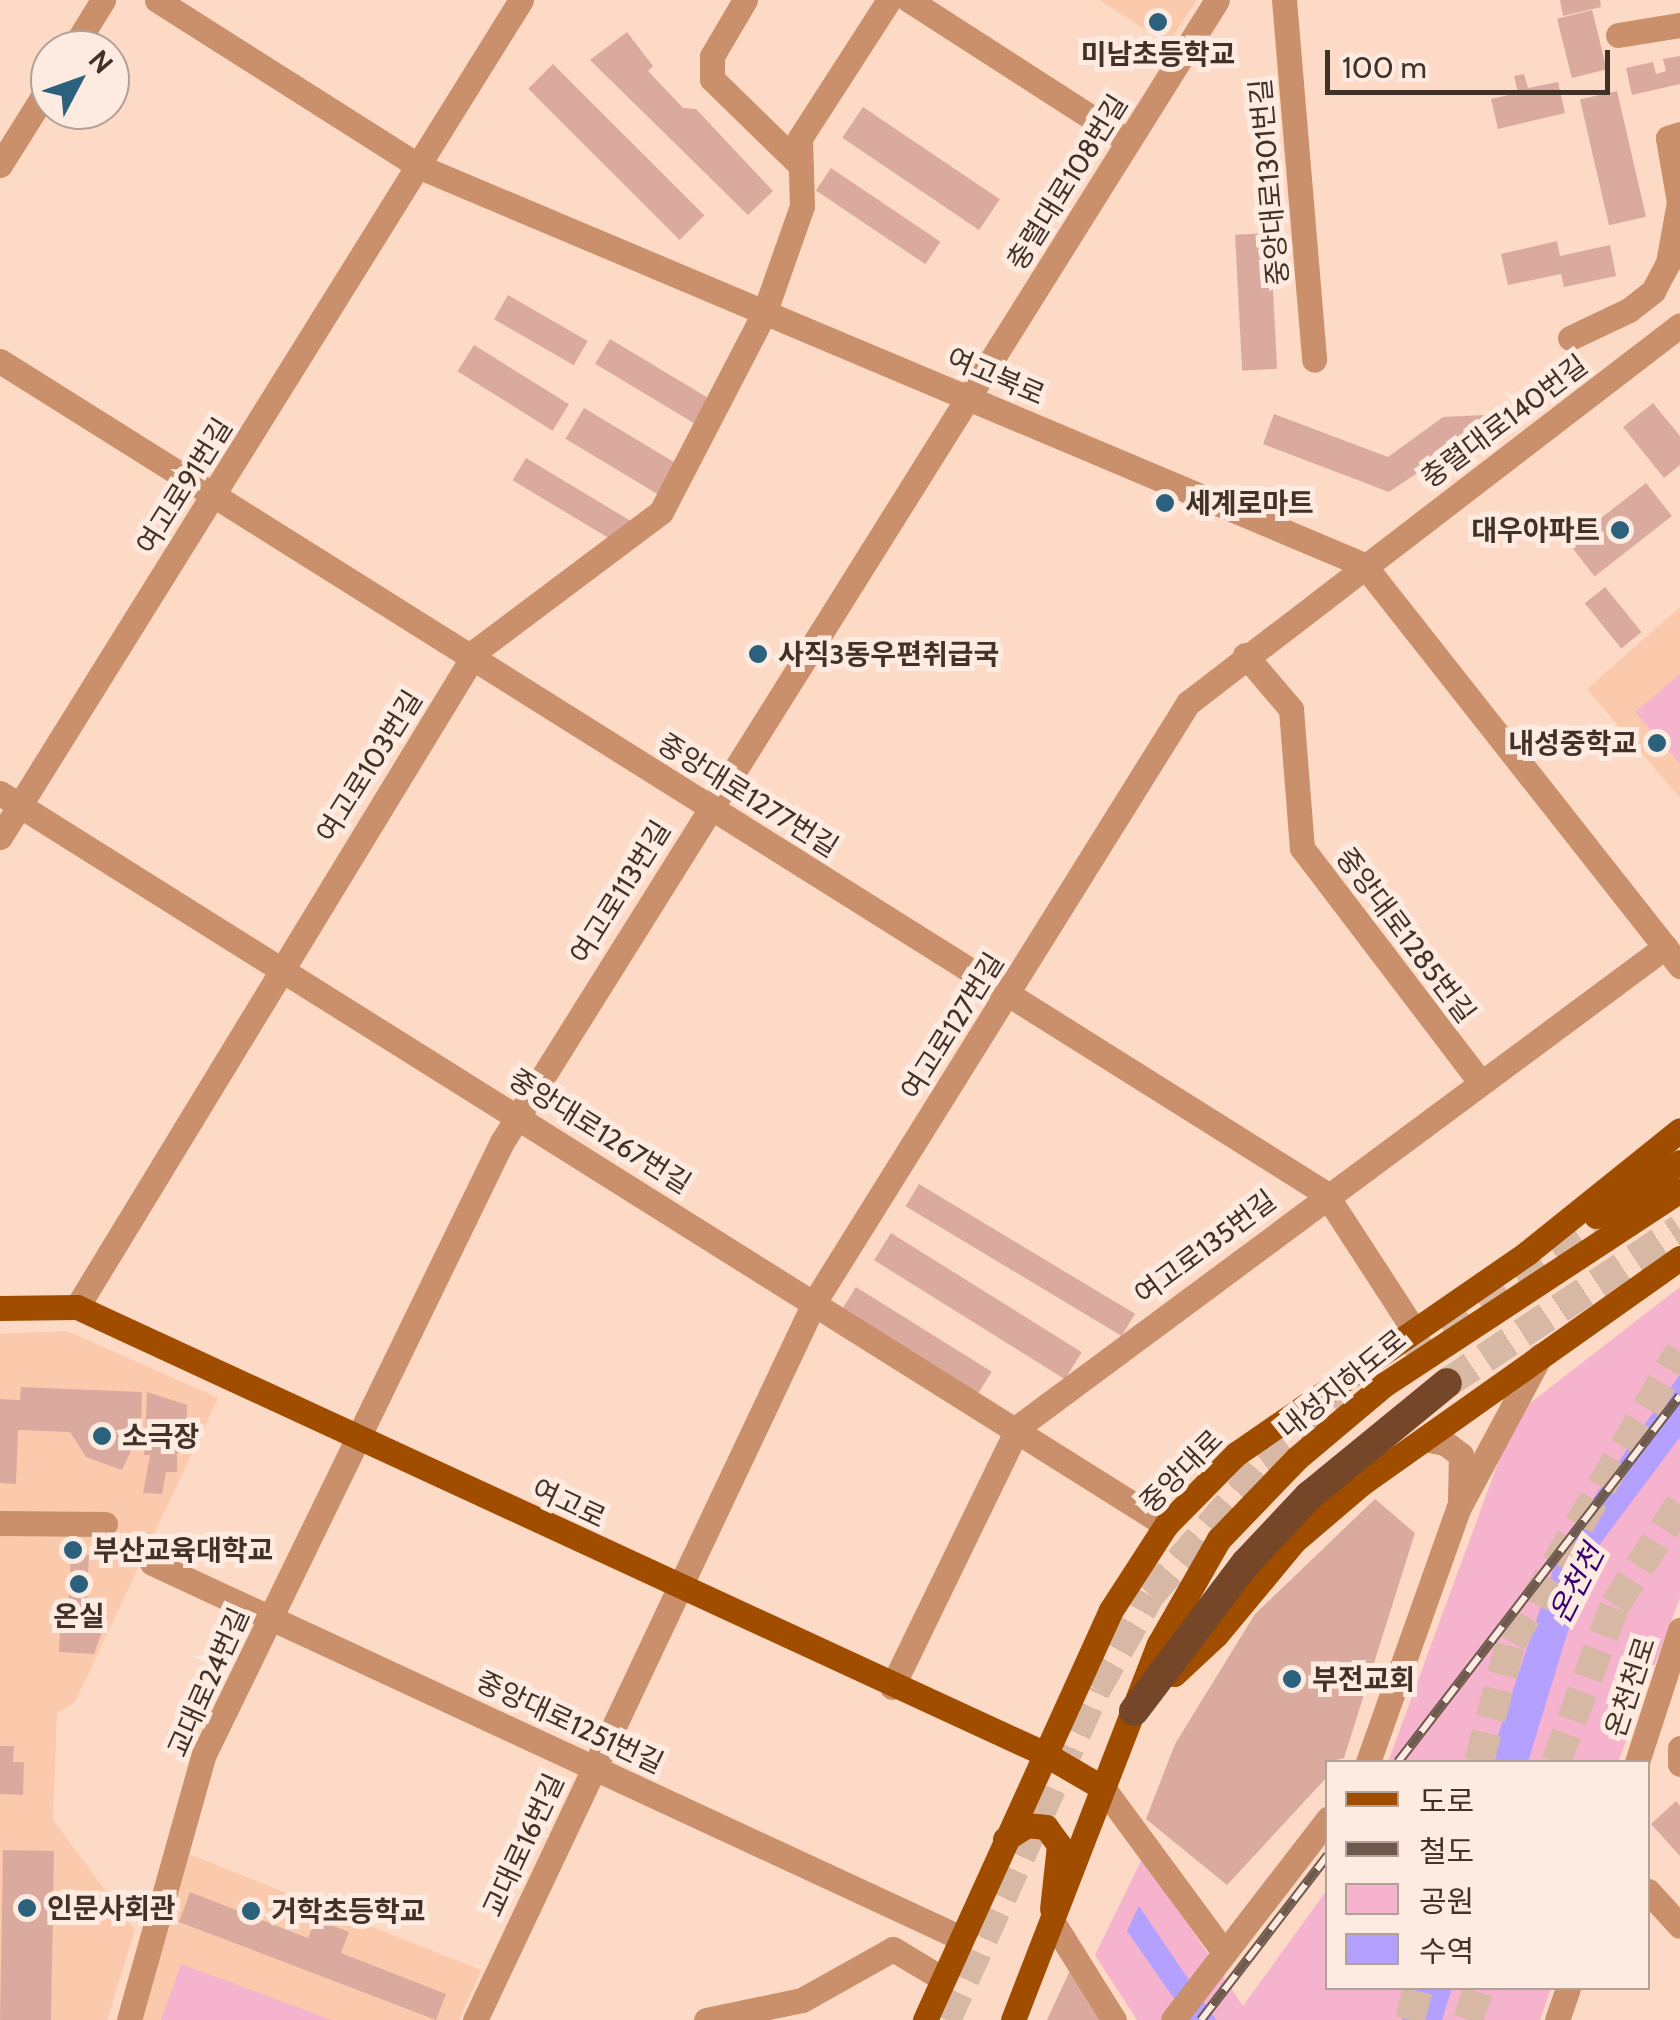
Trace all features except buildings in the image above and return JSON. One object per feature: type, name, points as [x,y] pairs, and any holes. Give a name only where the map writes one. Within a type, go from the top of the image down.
[{"type":"highway","points":[[1134,1711],[1246,1563],[1308,1496],[1447,1384]]},
{"type":"main road","name":"중앙대로","points":[[925,2020],[1043,1753],[1112,1610],[1166,1525],[1236,1454],[1527,1254],[1680,1130]]},
{"type":"main road","points":[[1527,1254],[1680,1162]]},
{"type":"main road","name":"내성지하도로","points":[[1134,1711],[1178,1601],[1219,1539],[1296,1458],[1430,1352],[1680,1190]]},
{"type":"main road","points":[[1013,2020],[1054,1924],[1134,1711],[1216,1635],[1294,1541],[1424,1440],[1680,1258]]},
{"type":"main road","name":"여고로","points":[[0,1308],[78,1307],[892,1687],[1043,1753],[1104,1788]]},
{"type":"main road","points":[[1005,1839],[1027,1825],[1046,1827],[1058,1845],[1049,1894],[1054,1924]]},
{"type":"street","points":[[84,30],[103,0]]},
{"type":"street","name":"여고북로","points":[[157,0],[420,167],[1364,565],[1672,957]]},
{"type":"street","name":"여고로91번길","points":[[0,836],[10,799],[214,495],[522,0]]},
{"type":"street","points":[[746,0],[708,68],[752,122],[801,166]]},
{"type":"street","name":"여고로103번길","points":[[78,1307],[279,966],[472,657],[661,512],[766,311],[802,206],[800,138],[889,0]]},
{"type":"street","points":[[910,0],[1128,141]]},
{"type":"street","name":"충렬대로108번길","points":[[967,396],[1217,0]]},
{"type":"street","name":"중앙대로1301번길","points":[[1284,0],[1314,360]]},
{"type":"street","points":[[1618,36],[1680,25]]},
{"type":"street","points":[[0,164],[30,117]]},
{"type":"street","points":[[1570,338],[1600,328],[1652,291],[1668,264],[1679,218],[1677,169],[1668,138],[1680,134]]},
{"type":"street","points":[[1652,291],[1680,325]]},
{"type":"street","name":"충렬대로140번길","points":[[1364,565],[1680,325]]},
{"type":"street","name":"중앙대로1277번길","points":[[0,361],[1325,1193],[1414,1330]]},
{"type":"street","name":"여고로113번길","points":[[356,1437],[518,1116],[967,396]]},
{"type":"street","name":"여고로127번길","points":[[682,1589],[815,1300],[1188,703],[1364,565]]},
{"type":"street","name":"중앙대로1285번길","points":[[1245,656],[1291,710],[1302,848],[1481,1083]]},
{"type":"street","name":"중앙대로1267번길","points":[[10,799],[1018,1426],[1166,1525]]},
{"type":"street","name":"여고로135번길","points":[[892,1687],[1018,1426],[1325,1193],[1481,1083],[1672,957]]},
{"type":"street","points":[[1369,1760],[1458,1509],[1540,1356]]},
{"type":"street","name":"교대로24번길","points":[[128,2020],[204,1754],[356,1437]]},
{"type":"street","points":[[1424,1440],[1446,1442],[1461,1456],[1458,1509]]},
{"type":"street","points":[[0,1523],[105,1524]]},
{"type":"street","name":"중앙대로1251번길","points":[[152,1563],[961,1938]]},
{"type":"street","name":"교대로16번길","points":[[475,2020],[593,1766],[682,1589]]},
{"type":"street","name":"온천천로","points":[[1638,1760],[1680,1630]]},
{"type":"street","points":[[1680,1748],[1680,1764]]},
{"type":"street","points":[[1104,1788],[1224,1952]]},
{"type":"street","points":[[1174,2020],[1325,1823]]},
{"type":"street","points":[[1650,1893],[1680,1926]]},
{"type":"street","points":[[1054,1924],[1114,2020]]},
{"type":"street","points":[[706,2020],[802,2000],[893,1949],[944,1979]]},
{"type":"street","points":[[1557,2020],[1567,1990]]},
{"type":"shaded area","name":"미남초등학교","points":[[1099,0],[1197,0],[1168,44]]},
{"type":"shaded area","name":"내성중학교","points":[[1680,607],[1680,798],[1587,689]]},
{"type":"shaded area","name":"부산교육대학교","points":[[67,1331],[218,1398],[75,1702],[57,1713],[53,1820],[135,1930],[107,2020],[0,2020],[0,1334]]},
{"type":"shaded area","name":"거학초등학교","points":[[186,1853],[481,1970],[459,2020],[137,2020]]},
{"type":"green space","points":[[1680,674],[1680,764],[1635,712]]},
{"type":"green space","points":[[1680,1287],[1680,1598],[1619,1760],[1389,1760],[1516,1414]]},
{"type":"green space","points":[[1143,1857],[1243,2006],[1325,1893],[1325,1990],[1550,1990],[1540,2020],[1137,2020],[1095,1955]]},
{"type":"green space","points":[[181,1964],[332,2020],[161,2020]]},
{"type":"water","name":"온천천","points":[[1680,1374],[1680,1437],[1591,1556],[1529,1760],[1490,1760],[1562,1543]]},
{"type":"water","points":[[1139,1906],[1216,2020],[1189,2020],[1127,1931]]},
{"type":"water","points":[[1412,1990],[1451,1990],[1442,2020],[1402,2020]]},
{"type":"tunnel","points":[[1407,1357],[1618,1199]]},
{"type":"tunnel","points":[[1447,1383],[1680,1229]]},
{"type":"tunnel","points":[[1480,1760],[1511,1642],[1680,1352]]},
{"type":"tunnel","points":[[946,2020],[1096,1689],[1150,1595],[1264,1464],[1350,1400]]},
{"type":"tunnel","points":[[1557,1760],[1615,1605],[1680,1504]]},
{"type":"tunnel","points":[[1410,2020],[1418,1990]]},
{"type":"tunnel","points":[[1468,2020],[1478,1990]]},
{"type":"railway","points":[[1400,1760],[1680,1396]]},
{"type":"railway","points":[[1201,2020],[1325,1859]]},
{"type":"place","name":"미남초등학교","points":[[1158,22]]},
{"type":"place","name":"세계로마트","points":[[1165,503]]},
{"type":"place","name":"대우아파트","points":[[1620,530]]},
{"type":"place","name":"사직3동우편취급국","points":[[758,654]]},
{"type":"place","name":"내성중학교","points":[[1657,743]]},
{"type":"place","name":"소극장","points":[[102,1436]]},
{"type":"place","name":"부산교육대학교","points":[[73,1550]]},
{"type":"place","name":"온실","points":[[79,1584]]},
{"type":"place","name":"부전교회","points":[[1292,1679]]},
{"type":"place","name":"인문사회관","points":[[27,1908]]},
{"type":"place","name":"거학초등학교","points":[[251,1911]]}]
